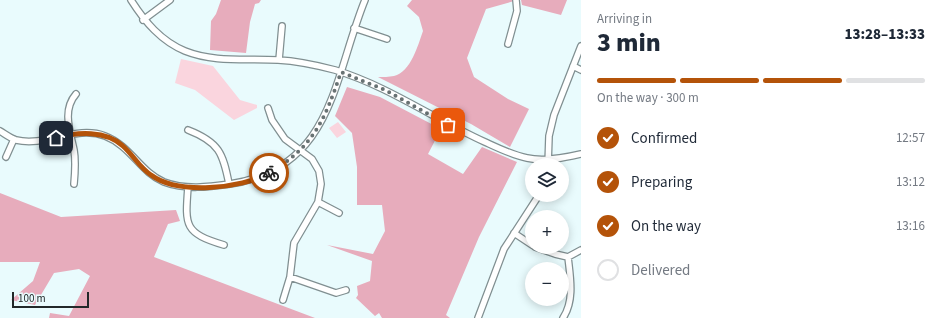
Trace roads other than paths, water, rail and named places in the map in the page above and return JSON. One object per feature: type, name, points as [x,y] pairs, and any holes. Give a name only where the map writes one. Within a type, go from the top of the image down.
[{"type":"street","points":[[131,0],[143,20],[156,32],[174,45],[197,55],[225,59],[279,60],[314,65],[341,72],[385,90],[459,131],[525,158]]},
{"type":"street","points":[[143,20],[170,0]]},
{"type":"street","points":[[0,131],[14,139],[30,142],[42,141],[70,134],[104,136],[122,144],[150,175],[165,182],[188,187],[251,181],[284,164],[301,151],[315,133],[325,117],[341,72],[354,28],[365,0]]},
{"type":"street","points":[[508,44],[517,11],[516,0]]},
{"type":"street","points":[[279,60],[282,26]]},
{"type":"street","points":[[354,28],[387,39]]},
{"type":"street","points":[[549,158],[549,136],[554,115],[581,46]]},
{"type":"street","points":[[573,66],[581,70]]},
{"type":"street","points":[[74,184],[76,169],[68,116],[70,101],[76,94]]},
{"type":"street","points":[[268,108],[272,120],[285,139],[312,159],[319,172],[321,184],[318,202],[294,243],[290,277],[283,300]]},
{"type":"street","points":[[188,130],[200,135],[214,146],[224,158],[229,184]]},
{"type":"street","points":[[6,157],[14,139]]},
{"type":"street","points":[[565,158],[581,154]]},
{"type":"street","points":[[188,187],[186,212],[187,222],[192,231],[204,239],[224,245]]},
{"type":"street","points":[[318,202],[339,213]]},
{"type":"street","points":[[478,318],[504,249],[534,202]]},
{"type":"street","points":[[514,233],[525,240]]},
{"type":"street","points":[[555,254],[568,257],[581,250]]},
{"type":"street","points":[[563,318],[571,297],[568,257]]},
{"type":"street","points":[[290,277],[336,293],[346,290]]}]
